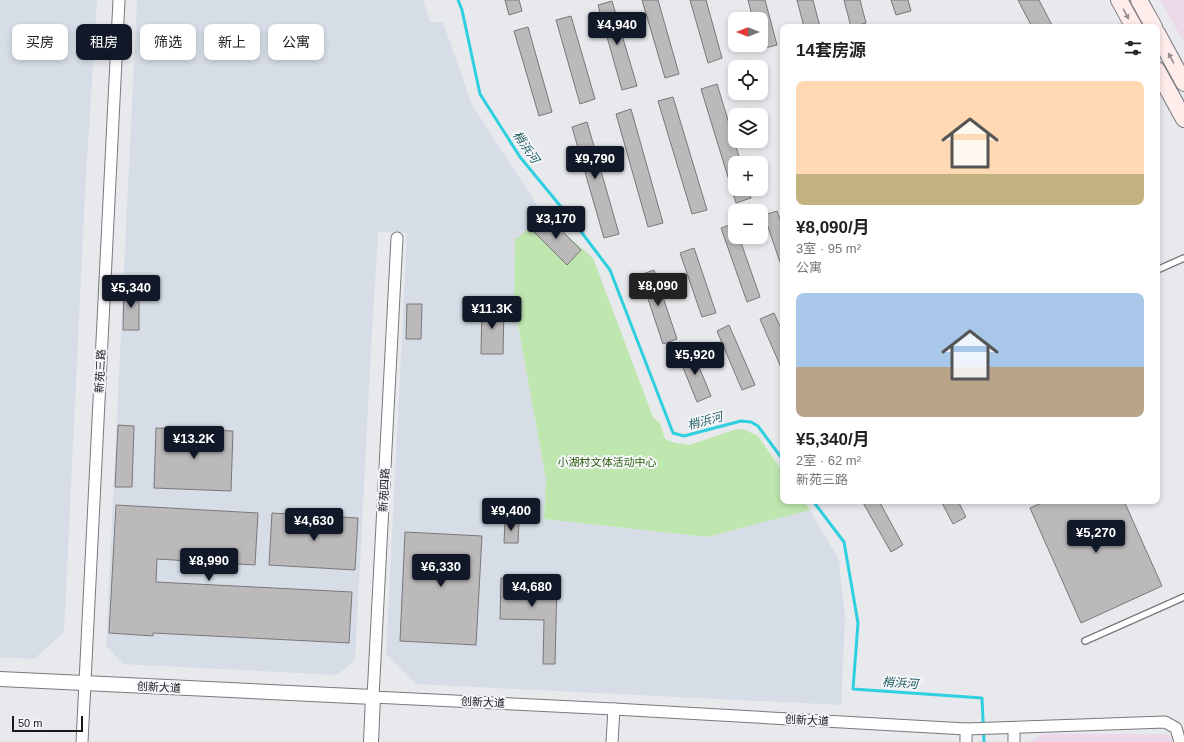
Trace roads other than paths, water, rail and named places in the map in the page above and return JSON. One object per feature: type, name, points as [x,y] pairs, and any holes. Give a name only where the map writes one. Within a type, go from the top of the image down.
[{"type":"main road","points":[[1119,0],[1132,24]]},
{"type":"main road","points":[[1139,0],[1152,24]]},
{"type":"main road","points":[[1160,39],[1184,83]]},
{"type":"main road","points":[[1160,75],[1184,119]]},
{"type":"street","name":"新苑三路","points":[[82,742],[119,0]]},
{"type":"street","name":"新苑四路","points":[[371,742],[397,238]]},
{"type":"street","name":"创新大道","points":[[0,679],[614,709],[971,729],[1165,722],[1176,728],[1180,742]]},
{"type":"street","points":[[612,742],[614,709]]},
{"type":"street","points":[[1014,728],[1014,742]]},
{"type":"street","points":[[966,742],[971,729]]},
{"type":"lane","points":[[1160,269],[1184,258]]},
{"type":"lane","points":[[1085,641],[1184,597]]},
{"type":"waterway","name":"梢浜河","points":[[458,0],[462,10],[480,94],[520,157],[576,225],[610,270],[673,433],[684,436],[741,421],[751,422],[758,426],[780,456]]},
{"type":"waterway","name":"梢浜河","points":[[815,504],[844,542],[858,623],[853,689],[982,698],[984,742]]},
{"type":"park label","name":"小湖村文体活动中心","points":[[607,462]]}]
